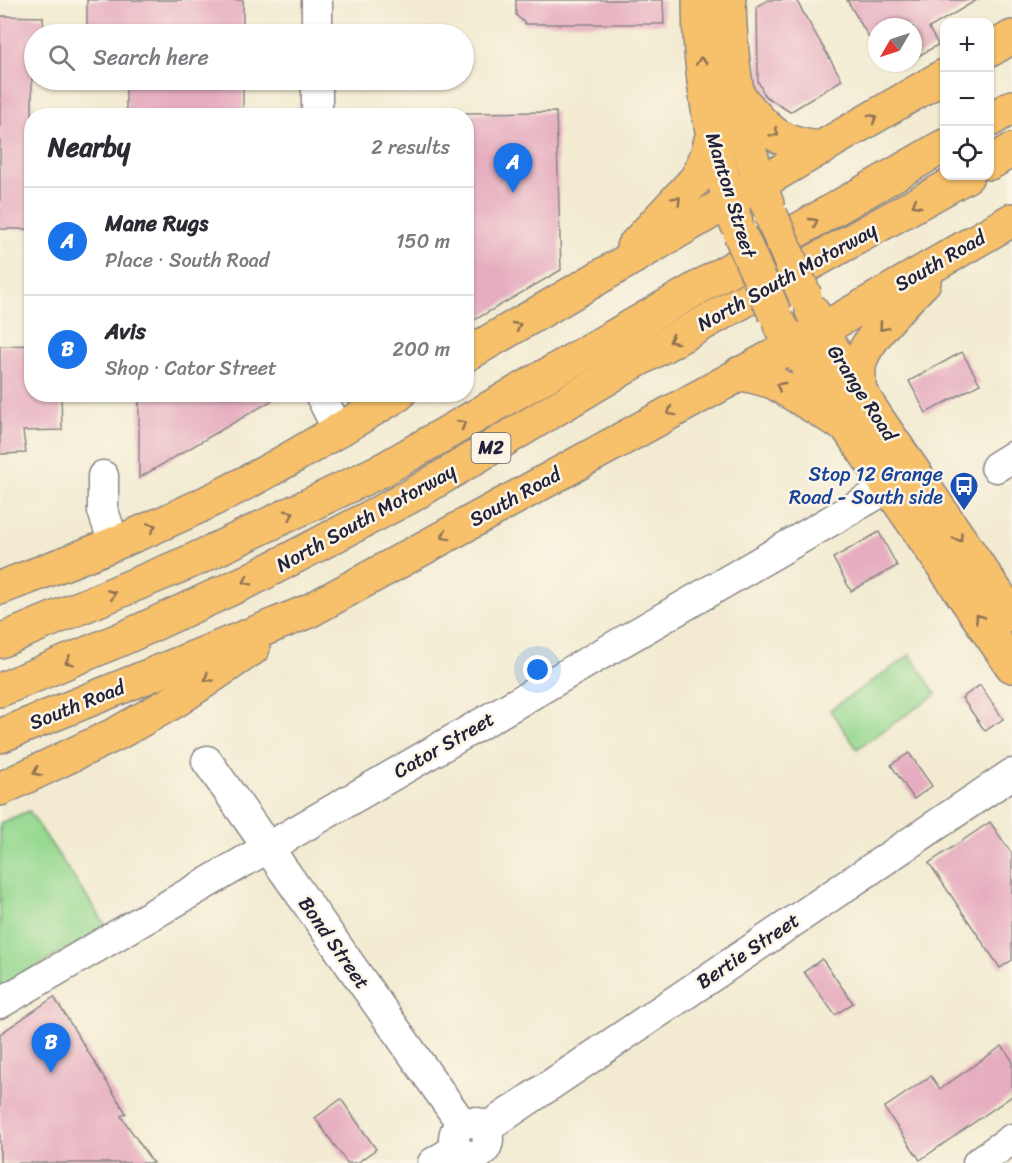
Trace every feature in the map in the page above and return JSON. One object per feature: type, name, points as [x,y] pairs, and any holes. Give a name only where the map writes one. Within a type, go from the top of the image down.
[{"type":"main road","name":"Manton Street","points":[[699,0],[700,54],[712,136],[740,234],[775,314],[792,345]]},
{"type":"main road","name":"Manton Street","points":[[729,0],[731,44],[738,96],[748,146],[765,200]]},
{"type":"main road","points":[[994,48],[1012,37]]},
{"type":"main road","points":[[474,350],[730,202],[765,200],[823,148],[940,79]]},
{"type":"main road","points":[[738,96],[761,123],[778,137],[801,146],[823,148]]},
{"type":"main road","points":[[994,118],[1012,107]]},
{"type":"main road","points":[[608,273],[693,184],[704,164],[712,136]]},
{"type":"main road","name":"North South Motorway","points":[[0,641],[194,560],[384,469],[940,149]]},
{"type":"main road","points":[[994,161],[1012,150]]},
{"type":"main road","name":"North South Motorway","points":[[0,690],[250,580],[409,497],[629,365],[960,180]]},
{"type":"main road","name":"Grange Road","points":[[765,200],[821,329],[860,392],[1012,615]]},
{"type":"main road","name":"South Road","points":[[0,736],[309,611],[821,329],[1012,220]]},
{"type":"main road","points":[[860,392],[858,376],[860,363],[867,346],[913,293],[952,254]]},
{"type":"main road","name":"Grange Road","points":[[792,345],[1012,666]]},
{"type":"main road","points":[[740,373],[773,382],[848,428]]},
{"type":"main road","points":[[0,588],[114,543],[220,496],[385,402]]},
{"type":"main road","points":[[0,789],[116,734],[175,701],[309,611]]},
{"type":"street","points":[[317,0],[317,24]]},
{"type":"street","points":[[317,90],[317,108]]},
{"type":"street","points":[[324,402],[338,430]]},
{"type":"street","points":[[103,476],[103,511],[114,543]]},
{"type":"street","name":"Cator Street","points":[[0,1004],[889,487]]},
{"type":"street","name":"Bond Street","points":[[207,761],[468,1147]]},
{"type":"street","name":"Bertie Street","points":[[468,1147],[1012,774]]},
{"type":"street","points":[[978,1163],[1012,1139]]},
{"type":"green space","points":[[910,655],[936,694],[857,749],[830,710]]},
{"type":"green space","points":[[29,811],[107,927],[0,988],[0,823]]},
{"type":"building","points":[[87,0],[243,0],[243,24],[87,24]]},
{"type":"building","points":[[516,0],[663,0],[664,24],[526,24],[516,15]]},
{"type":"building","points":[[768,0],[796,0],[842,80],[790,112],[765,96],[758,81],[757,7]]},
{"type":"building","points":[[847,0],[977,0],[946,18],[940,18],[940,22],[929,28],[938,45],[922,54],[922,18],[868,18],[868,36]]},
{"type":"building","points":[[0,16],[43,17],[43,24],[24,24],[24,90],[32,90],[32,108],[24,108],[24,229],[0,229]]},
{"type":"building","points":[[126,90],[243,90],[243,108],[126,108]]},
{"type":"building","points":[[556,112],[561,270],[474,320],[474,113]]},
{"type":"building","points":[[24,345],[24,402],[61,402],[62,430],[23,431],[26,453],[0,454],[0,346]]},
{"type":"building","points":[[962,352],[980,384],[926,413],[909,381]]},
{"type":"building","points":[[139,402],[269,402],[139,478]]},
{"type":"building","points":[[879,532],[897,566],[851,591],[833,558]]},
{"type":"building","points":[[980,685],[1003,719],[985,731],[962,698]]},
{"type":"building","points":[[909,753],[932,786],[914,799],[891,765]]},
{"type":"building","points":[[990,822],[1012,854],[1012,960],[1000,968],[929,863]]},
{"type":"building","points":[[822,959],[853,1003],[835,1015],[804,972]]},
{"type":"building","points":[[54,997],[126,1113],[121,1116],[153,1163],[0,1163],[0,1034]]},
{"type":"building","points":[[1002,1046],[1012,1060],[1012,1096],[920,1160],[884,1108],[931,1076],[940,1089]]},
{"type":"building","points":[[341,1099],[376,1149],[357,1163],[347,1163],[315,1118]]},
{"type":"place","name":"Mane Rugs","points":[[513,193]]},
{"type":"place","name":"Stop 12 Grange Road - South side","points":[[964,512]]},
{"type":"place","name":"Avis","points":[[51,1073]]}]
